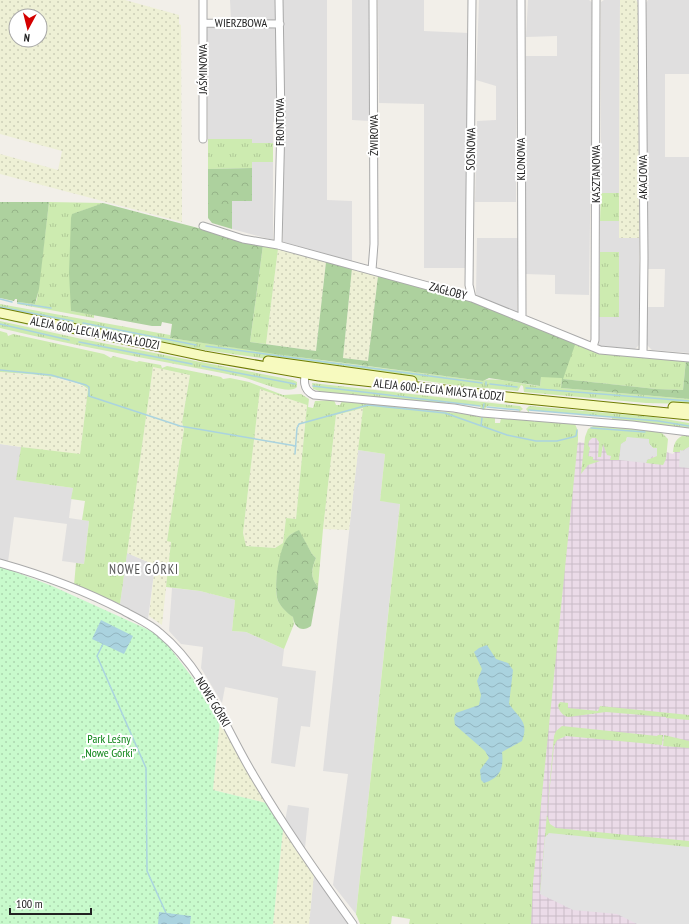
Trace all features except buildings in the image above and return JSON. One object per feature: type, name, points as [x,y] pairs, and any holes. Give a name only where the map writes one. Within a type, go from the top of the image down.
[{"type":"main road","name":"ALEJA 600-LECIA MIASTA ŁODZI","points":[[0,313],[191,352],[306,370],[459,392],[689,415]]},
{"type":"main road","name":"ALEJA 600-LECIA MIASTA ŁODZI","points":[[306,370],[455,387],[689,408]]},
{"type":"street","name":"JAŚMINOWA","points":[[203,0],[203,138]]},
{"type":"street","name":"FRONTOWA","points":[[278,245],[281,122],[279,0]]},
{"type":"street","name":"ŻWIROWA","points":[[372,270],[374,244],[373,0]]},
{"type":"street","name":"SOSNOWA","points":[[472,0],[469,285],[472,298]]},
{"type":"street","name":"KLONOWA","points":[[521,0],[522,318]]},
{"type":"street","name":"KASZTANOWA","points":[[594,348],[596,332],[596,0]]},
{"type":"street","name":"AKACJOWA","points":[[642,0],[644,258],[642,354]]},
{"type":"street","name":"WIERZBOWA","points":[[203,23],[280,24]]},
{"type":"street","name":"ZAGŁOBY","points":[[203,226],[243,239],[278,245],[472,298],[594,348],[605,351],[689,358]]},
{"type":"street","points":[[306,370],[305,388],[310,393],[318,396],[440,407],[482,413],[632,425],[689,432]]},
{"type":"street","name":"NOWE GÓRKI","points":[[0,563],[68,585],[105,601],[149,624],[167,638],[198,677],[224,720],[278,818],[354,924]]},
{"type":"shaded area","points":[[230,0],[276,0],[276,20],[231,20]]},
{"type":"shaded area","points":[[283,0],[327,0],[327,200],[352,201],[352,261],[283,242]]},
{"type":"shaded area","points":[[352,0],[370,0],[370,121],[352,120]]},
{"type":"shaded area","points":[[378,0],[424,0],[424,31],[469,33],[467,268],[424,268],[424,104],[379,103]]},
{"type":"shaded area","points":[[479,0],[517,0],[516,202],[475,202],[477,121],[496,120],[496,86],[476,80]]},
{"type":"shaded area","points":[[528,0],[589,0],[593,3],[589,295],[555,294],[555,275],[525,274],[526,56],[557,56],[557,36],[526,37]]},
{"type":"shaded area","points":[[604,0],[620,0],[619,193],[601,193],[601,2]]},
{"type":"shaded area","points":[[648,0],[689,0],[689,74],[665,74],[665,157],[689,157],[689,353],[652,350],[647,345],[647,307],[664,307],[665,269],[647,269],[646,3]]},
{"type":"shaded area","points":[[207,25],[276,27],[276,122],[273,122],[273,143],[252,143],[252,139],[208,139]]},
{"type":"shaded area","points":[[252,162],[273,162],[273,240],[232,229],[232,201],[252,201]]},
{"type":"shaded area","points":[[600,221],[619,221],[620,238],[639,238],[639,345],[635,349],[599,346],[599,317],[619,316],[619,252],[600,252]]},
{"type":"shaded area","points":[[477,238],[518,238],[517,313],[482,299],[476,294]]},
{"type":"shaded area","points":[[589,430],[673,454],[689,437],[689,924],[526,924],[574,442],[587,443]]},
{"type":"shaded area","points":[[627,437],[649,439],[649,443],[653,448],[657,448],[657,456],[653,456],[647,460],[646,463],[619,460],[621,444],[626,441]]},
{"type":"shaded area","points":[[0,444],[21,447],[17,480],[73,488],[69,518],[89,521],[84,564],[62,561],[67,524],[14,517],[8,562],[0,559]]},
{"type":"shaded area","points":[[689,447],[689,468],[679,467],[680,450],[683,451]]},
{"type":"shaded area","points":[[358,450],[385,454],[380,501],[400,503],[356,914],[333,885],[348,774],[323,771]]},
{"type":"shaded area","points":[[127,553],[155,565],[148,619],[120,604]]},
{"type":"shaded area","points":[[172,588],[200,591],[235,600],[232,631],[246,632],[284,649],[282,666],[316,671],[310,727],[301,726],[295,767],[271,763],[278,698],[225,687],[222,703],[201,668],[203,647],[181,644],[169,631]]},
{"type":"shaded area","points":[[288,805],[309,808],[305,848],[285,821]]},
{"type":"shaded area","points":[[549,833],[689,847],[689,924],[637,924],[617,914],[573,910],[540,894],[545,837]]},
{"type":"shaded area","points":[[314,874],[349,924],[309,924]]},
{"type":"green space","points":[[0,0],[125,0],[179,15],[179,24],[181,25],[182,222],[0,174],[0,154],[58,170],[62,151],[0,134]]},
{"type":"green space","points":[[620,0],[636,0],[638,3],[639,238],[619,238]]},
{"type":"green space","points":[[208,139],[252,139],[252,143],[273,143],[273,162],[252,162],[252,168],[208,169]]},
{"type":"green space","points":[[252,168],[252,201],[232,201],[232,229],[212,223],[208,218],[208,169]]},
{"type":"green space","points":[[601,193],[619,193],[619,221],[600,221]]},
{"type":"green space","points":[[0,202],[49,202],[39,289],[35,304],[17,302],[17,299],[14,301],[0,298]]},
{"type":"green space","points":[[49,202],[103,203],[73,214],[71,311],[94,315],[94,318],[17,304],[17,302],[35,304],[37,299]]},
{"type":"green space","points":[[103,203],[263,245],[250,342],[316,351],[326,262],[352,268],[343,358],[368,361],[378,276],[472,301],[576,342],[563,379],[656,389],[683,390],[686,360],[689,360],[689,399],[561,388],[562,378],[541,377],[540,386],[489,378],[483,381],[275,354],[170,338],[172,324],[162,322],[161,326],[152,326],[71,311],[69,273],[72,214]]},
{"type":"green space","points":[[263,245],[278,249],[266,344],[250,342]]},
{"type":"green space","points":[[278,249],[326,262],[316,351],[266,344]]},
{"type":"green space","points":[[600,252],[619,252],[619,317],[599,317]]},
{"type":"green space","points":[[352,268],[378,276],[368,361],[343,358]]},
{"type":"green space","points":[[0,304],[170,335],[170,338],[327,361],[483,381],[502,380],[540,386],[541,377],[576,342],[594,350],[686,360],[683,390],[656,389],[562,379],[561,388],[689,399],[689,404],[646,403],[524,392],[523,386],[521,385],[518,391],[462,386],[204,350],[0,309]]},
{"type":"green space","points":[[0,317],[296,377],[125,345],[0,319]]},
{"type":"green space","points":[[0,321],[82,339],[293,380],[297,382],[297,387],[287,390],[280,389],[242,377],[30,335],[0,328]]},
{"type":"green space","points":[[0,331],[7,333],[8,336],[13,334],[104,354],[111,358],[113,356],[137,362],[139,361],[161,365],[162,368],[167,366],[221,377],[223,379],[230,378],[249,382],[283,395],[301,394],[309,399],[308,407],[313,408],[315,401],[334,400],[336,405],[340,405],[342,401],[495,417],[495,423],[500,423],[501,418],[534,420],[534,422],[537,420],[575,424],[578,431],[578,440],[533,883],[531,924],[409,924],[410,919],[392,916],[391,924],[360,924],[356,914],[400,504],[380,501],[385,454],[358,450],[363,408],[336,415],[318,587],[312,573],[316,558],[312,554],[299,531],[289,536],[282,550],[278,568],[276,587],[277,595],[278,601],[293,617],[294,624],[284,649],[246,632],[232,631],[235,600],[200,591],[166,587],[171,542],[167,541],[184,429],[182,422],[190,375],[153,367],[120,604],[74,585],[76,563],[84,564],[89,521],[82,520],[85,501],[71,499],[73,488],[16,480],[21,447],[80,454],[88,389],[81,384],[59,378],[0,372]],"holes":[[[260,389],[307,405],[296,519],[286,518],[283,543],[275,548],[246,546],[243,533]]]},
{"type":"green space","points":[[153,367],[190,375],[182,421],[184,429],[167,541],[171,541],[162,625],[149,616],[155,565],[127,553]]},
{"type":"green space","points":[[0,372],[51,377],[76,383],[88,389],[80,455],[0,444]]},
{"type":"green space","points":[[312,383],[520,406],[523,409],[519,412],[519,409],[487,406],[485,409],[510,411],[487,410],[459,406],[481,409],[480,406],[446,402],[445,404],[323,392],[313,389]]},
{"type":"green space","points":[[260,388],[307,405],[296,519],[286,518],[283,543],[275,548],[246,546],[243,533]]},
{"type":"green space","points":[[529,406],[653,417],[689,423],[689,430],[612,420],[612,417],[529,410],[529,413],[526,409]]},
{"type":"green space","points":[[363,408],[349,530],[323,529],[336,415]]},
{"type":"green space","points":[[597,424],[661,432],[668,439],[666,459],[663,465],[646,463],[647,460],[657,456],[657,448],[653,448],[648,443],[627,437],[626,441],[621,444],[619,460],[610,460],[611,456],[607,455],[603,444],[601,457],[598,457],[599,442],[596,438],[592,438],[588,445],[590,448],[588,456],[593,457],[593,460],[600,461],[588,465],[581,474],[585,437],[588,429]]},
{"type":"green space","points":[[685,435],[689,435],[689,447],[680,452],[673,452],[677,439]]},
{"type":"green space","points":[[299,530],[312,554],[316,558],[312,573],[318,587],[311,626],[305,629],[299,628],[295,624],[293,617],[284,610],[279,603],[276,587],[280,558],[285,542],[289,536]]},
{"type":"green space","name":"Park Leśny „Nowe Górki”","points":[[0,566],[52,586],[160,635],[201,689],[220,720],[213,790],[266,803],[283,830],[273,924],[0,924]]},
{"type":"green space","points":[[560,702],[568,703],[568,708],[598,711],[600,706],[689,715],[689,720],[606,712],[568,717],[560,711],[558,705]]},
{"type":"green space","points":[[220,720],[266,803],[213,790]]},
{"type":"green space","points":[[562,726],[657,736],[663,735],[662,745],[566,736],[557,740],[554,746],[547,815],[550,824],[556,828],[689,841],[689,848],[540,891],[554,736],[556,731]]},
{"type":"green space","points":[[664,735],[689,741],[689,748],[663,746]]},
{"type":"green space","points":[[283,830],[314,874],[309,924],[273,924]]},
{"type":"water","points":[[101,620],[133,636],[124,654],[92,639]]},
{"type":"water","points":[[487,645],[496,659],[508,663],[513,670],[509,704],[520,717],[524,725],[524,735],[522,741],[502,752],[500,772],[494,778],[484,783],[481,780],[480,770],[489,758],[485,751],[455,725],[454,718],[456,713],[479,705],[481,695],[477,681],[482,669],[474,652]]},
{"type":"water","points":[[159,912],[191,916],[190,924],[158,924]]},
{"type":"waterway","points":[[0,299],[12,302]]},
{"type":"waterway","points":[[18,303],[51,308]]},
{"type":"waterway","points":[[0,307],[73,321]]},
{"type":"waterway","points":[[83,323],[196,345]]},
{"type":"waterway","points":[[0,324],[69,340]]},
{"type":"waterway","points":[[79,342],[192,364]]},
{"type":"waterway","points":[[206,346],[482,383]]},
{"type":"waterway","points":[[202,366],[295,384]]},
{"type":"waterway","points":[[0,370],[51,375],[86,385],[89,387],[89,396],[180,426],[296,446]]},
{"type":"waterway","points":[[490,384],[517,387]]},
{"type":"waterway","points":[[313,386],[480,406]]},
{"type":"waterway","points":[[526,388],[689,401]]},
{"type":"waterway","points":[[483,409],[484,404]]},
{"type":"waterway","points":[[295,454],[297,428],[299,424],[368,405],[445,413],[507,435],[536,441],[557,441],[573,437],[576,436],[577,430]]},
{"type":"waterway","points":[[487,407],[519,410]]},
{"type":"waterway","points":[[529,410],[658,421],[689,426]]},
{"type":"waterway","points":[[481,426],[482,418]]},
{"type":"waterway","points":[[591,428],[645,432]]},
{"type":"waterway","points":[[103,644],[97,656],[146,768],[147,871],[166,913]]},
{"type":"district","name":"NOWE GÓRKI","points":[[144,569]]}]
